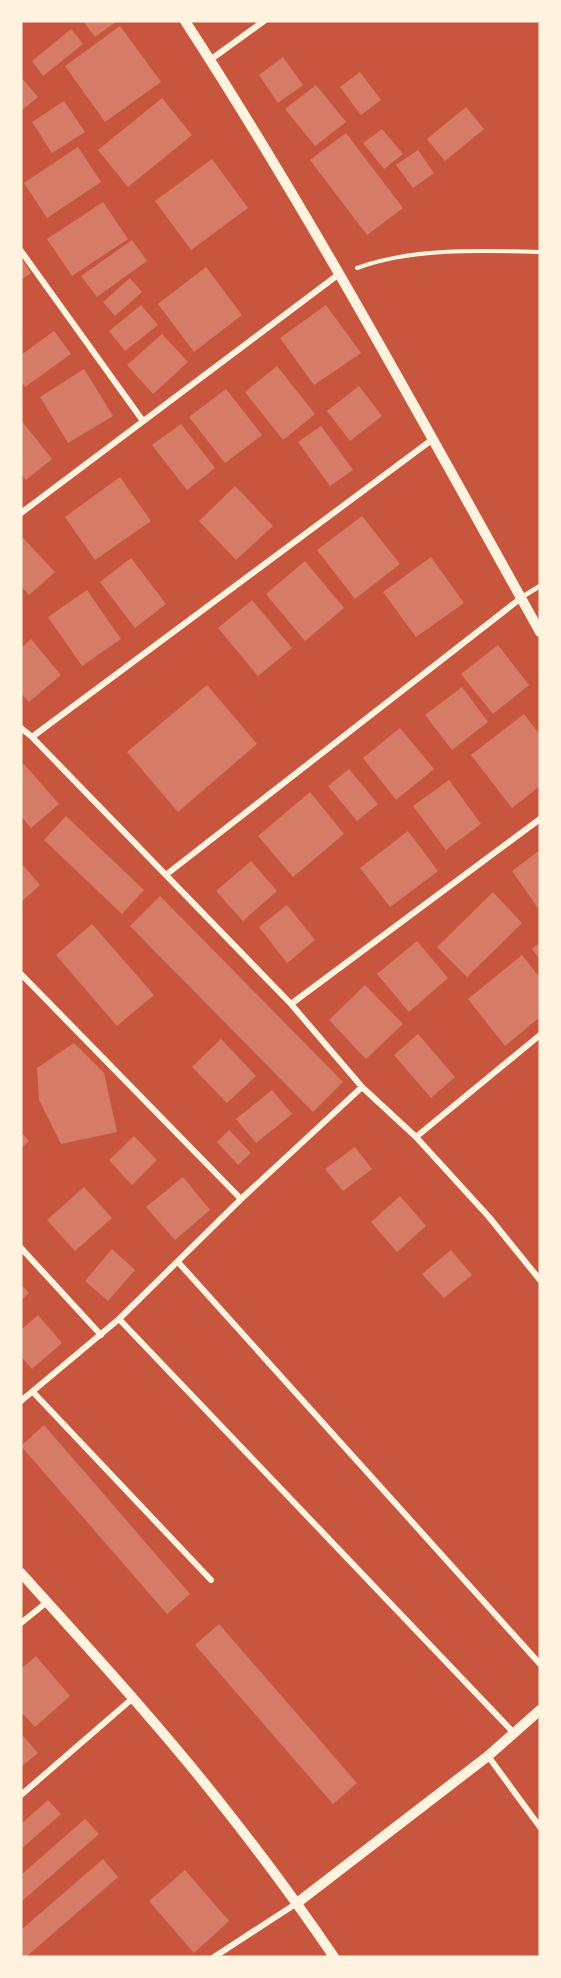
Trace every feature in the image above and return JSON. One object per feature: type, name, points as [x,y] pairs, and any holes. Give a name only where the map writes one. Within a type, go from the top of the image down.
[{"type":"street","points":[[185,21],[339,274],[540,632]]},
{"type":"street","points":[[210,60],[264,21]]},
{"type":"street","points":[[21,251],[143,421]]},
{"type":"street","points":[[21,513],[339,274]]},
{"type":"street","points":[[32,737],[433,439]]},
{"type":"street","points":[[167,874],[521,598]]},
{"type":"street","points":[[21,728],[167,874],[291,1004],[363,1087],[416,1137],[489,1217],[540,1280]]},
{"type":"street","points":[[291,1004],[540,819]]},
{"type":"street","points":[[21,974],[241,1199]]},
{"type":"street","points":[[416,1137],[540,1035]]},
{"type":"street","points":[[21,1401],[119,1319],[241,1199],[363,1087]]},
{"type":"street","points":[[21,1248],[101,1335]]},
{"type":"street","points":[[178,1262],[540,1664]]},
{"type":"street","points":[[119,1319],[513,1732]]},
{"type":"street","points":[[33,1392],[211,1580]]},
{"type":"street","points":[[21,1574],[133,1698],[226,1810],[297,1903],[334,1957]]},
{"type":"street","points":[[21,1623],[46,1602]]},
{"type":"street","points":[[21,1795],[133,1698]]},
{"type":"street","points":[[214,1957],[297,1903],[488,1756],[540,1710]]},
{"type":"street","points":[[488,1756],[540,1827]]},
{"type":"lane","points":[[521,598],[540,586]]},
{"type":"path","points":[[339,274],[378,260],[475,250],[540,252]]},
{"type":"building","points":[[83,21],[117,21],[95,37]]},
{"type":"building","points":[[120,26],[161,82],[105,122],[65,66]]},
{"type":"building","points":[[71,29],[83,44],[43,76],[32,61]]},
{"type":"building","points":[[283,57],[303,85],[278,103],[259,75]]},
{"type":"building","points":[[360,72],[381,100],[361,115],[340,87]]},
{"type":"building","points":[[21,77],[38,97],[21,111]]},
{"type":"building","points":[[316,85],[346,122],[315,146],[285,109]]},
{"type":"building","points":[[162,98],[192,135],[128,187],[98,150]]},
{"type":"building","points":[[64,101],[85,132],[52,153],[32,122]]},
{"type":"building","points":[[466,107],[484,129],[445,161],[427,139]]},
{"type":"building","points":[[382,129],[403,154],[384,169],[363,143]]},
{"type":"building","points":[[346,133],[403,208],[367,235],[310,160]]},
{"type":"building","points":[[78,147],[101,182],[47,218],[24,183]]},
{"type":"building","points":[[418,150],[434,173],[413,188],[396,165]]},
{"type":"building","points":[[212,159],[248,208],[191,250],[155,201]]},
{"type":"building","points":[[103,202],[128,239],[72,276],[47,239]]},
{"type":"building","points":[[132,240],[147,261],[97,297],[81,276]]},
{"type":"building","points":[[21,258],[31,273],[21,280]]},
{"type":"building","points":[[206,267],[242,315],[194,352],[158,304]]},
{"type":"building","points":[[130,278],[142,292],[115,316],[103,302]]},
{"type":"building","points":[[141,305],[158,325],[125,351],[109,331]]},
{"type":"building","points":[[326,305],[361,353],[314,385],[280,338]]},
{"type":"building","points":[[54,331],[71,354],[25,387],[21,382],[21,355]]},
{"type":"building","points":[[162,334],[188,362],[153,394],[127,365]]},
{"type":"building","points":[[277,366],[315,414],[283,440],[245,392]]},
{"type":"building","points":[[84,369],[113,416],[68,443],[40,397]]},
{"type":"building","points":[[359,386],[382,416],[350,441],[327,411]]},
{"type":"building","points":[[226,389],[262,435],[225,463],[189,417]]},
{"type":"building","points":[[21,420],[52,459],[26,480],[21,474]]},
{"type":"building","points":[[181,424],[215,468],[187,490],[152,445]]},
{"type":"building","points":[[321,426],[353,470],[330,486],[298,442]]},
{"type":"building","points":[[120,477],[151,521],[95,560],[65,517]]},
{"type":"building","points":[[235,486],[273,526],[236,560],[199,521]]},
{"type":"building","points":[[362,516],[400,564],[355,599],[317,550]]},
{"type":"building","points":[[23,538],[55,572],[29,595],[21,586],[21,540]]},
{"type":"building","points":[[431,557],[464,603],[416,637],[383,592]]},
{"type":"building","points":[[131,558],[166,604],[135,628],[100,582]]},
{"type":"building","points":[[305,561],[344,608],[305,641],[266,594]]},
{"type":"building","points":[[87,590],[121,639],[82,666],[48,617]]},
{"type":"building","points":[[252,600],[292,648],[258,676],[218,628]]},
{"type":"building","points":[[31,639],[61,675],[29,702],[21,693],[21,648]]},
{"type":"building","points":[[498,645],[529,685],[493,714],[461,674]]},
{"type":"building","points":[[207,685],[257,744],[178,812],[127,752]]},
{"type":"building","points":[[462,687],[488,722],[452,750],[425,715]]},
{"type":"building","points":[[524,714],[540,735],[540,786],[512,808],[471,755]]},
{"type":"building","points":[[400,728],[434,769],[396,800],[363,758]]},
{"type":"building","points":[[24,764],[59,804],[31,828],[21,816],[21,766]]},
{"type":"building","points":[[349,769],[378,804],[357,821],[328,786]]},
{"type":"building","points":[[449,780],[481,824],[446,850],[413,806]]},
{"type":"building","points":[[310,792],[344,834],[293,877],[258,836]]},
{"type":"building","points":[[66,816],[144,890],[122,914],[44,840]]},
{"type":"building","points":[[408,831],[438,871],[390,907],[360,868]]},
{"type":"building","points":[[540,850],[540,911],[512,871]]},
{"type":"building","points":[[251,861],[277,891],[243,921],[216,891]]},
{"type":"building","points":[[21,863],[40,885],[21,902]]},
{"type":"building","points":[[493,892],[522,923],[467,977],[437,947]]},
{"type":"building","points":[[160,896],[343,1082],[313,1112],[130,926]]},
{"type":"building","points":[[287,905],[315,940],[287,963],[259,927]]},
{"type":"building","points":[[92,924],[154,995],[117,1026],[56,955]]},
{"type":"building","points":[[417,941],[448,978],[409,1012],[377,974]]},
{"type":"building","points":[[540,943],[540,960],[532,949]]},
{"type":"building","points":[[522,955],[540,978],[540,1017],[505,1046],[468,999]]},
{"type":"building","points":[[365,985],[403,1024],[366,1059],[329,1020]]},
{"type":"building","points":[[418,1034],[455,1077],[431,1098],[394,1055]]},
{"type":"building","points":[[221,1039],[256,1076],[227,1103],[192,1067]]},
{"type":"building","points":[[74,1043],[104,1073],[117,1132],[61,1144],[39,1100],[37,1068]]},
{"type":"building","points":[[272,1090],[292,1114],[256,1143],[236,1119]]},
{"type":"building","points":[[229,1130],[251,1153],[238,1165],[217,1142]]},
{"type":"building","points":[[21,1132],[29,1141],[21,1148]]},
{"type":"building","points":[[134,1136],[157,1160],[132,1185],[109,1160]]},
{"type":"building","points":[[355,1147],[372,1169],[343,1191],[325,1169]]},
{"type":"building","points":[[183,1177],[210,1210],[175,1240],[146,1207]]},
{"type":"building","points":[[84,1187],[112,1218],[75,1251],[47,1220]]},
{"type":"building","points":[[400,1196],[426,1226],[397,1252],[371,1222]]},
{"type":"building","points":[[112,1249],[135,1270],[108,1301],[85,1281]]},
{"type":"building","points":[[451,1250],[472,1275],[444,1298],[422,1274]]},
{"type":"building","points":[[21,1284],[29,1293],[21,1300]]},
{"type":"building","points":[[38,1315],[62,1343],[32,1369],[21,1356],[21,1330]]},
{"type":"building","points":[[44,1425],[190,1594],[167,1614],[21,1446]]},
{"type":"building","points":[[219,1624],[357,1783],[333,1804],[195,1645]]},
{"type":"building","points":[[36,1656],[70,1696],[35,1727],[21,1712],[21,1669]]},
{"type":"building","points":[[23,1736],[38,1753],[21,1767],[21,1737]]},
{"type":"building","points":[[48,1800],[61,1814],[21,1849],[21,1824]]},
{"type":"building","points":[[85,1819],[99,1834],[21,1902],[21,1875]]},
{"type":"building","points":[[103,1859],[118,1877],[26,1957],[21,1957],[21,1930]]},
{"type":"building","points":[[185,1870],[229,1921],[194,1953],[149,1901]]}]
